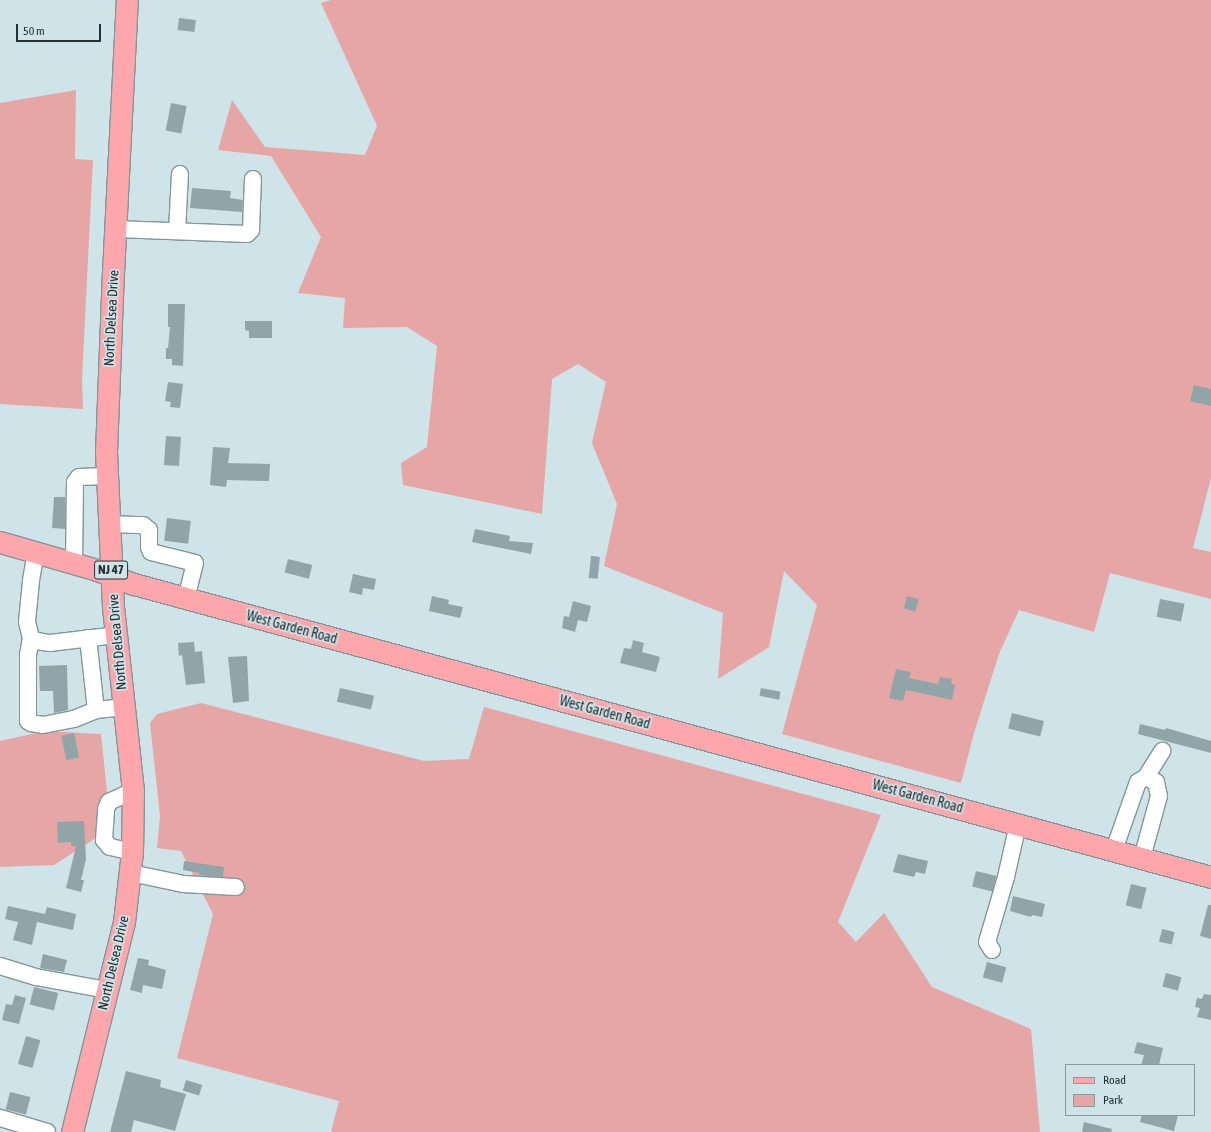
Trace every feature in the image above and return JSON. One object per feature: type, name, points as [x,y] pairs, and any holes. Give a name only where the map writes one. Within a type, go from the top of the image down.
[{"type":"main road","name":"North Delsea Drive","points":[[72,1132],[124,922],[131,873],[133,791],[116,635],[107,476],[108,381],[127,0]]},
{"type":"main road","name":"West Garden Road","points":[[0,542],[74,563],[186,598],[1211,877]]},
{"type":"lane","points":[[177,231],[180,174]]},
{"type":"lane","points":[[116,229],[247,234],[250,232],[253,178]]},
{"type":"lane","points":[[74,563],[75,482],[79,477],[107,476]]},
{"type":"lane","points":[[109,524],[143,525],[149,530],[149,547],[151,552],[195,563],[186,598]]},
{"type":"lane","points":[[36,552],[31,581],[27,622],[32,638],[28,662],[28,721],[43,725],[74,720],[96,710],[123,707]]},
{"type":"lane","points":[[32,638],[37,642],[50,642],[116,635]]},
{"type":"lane","points":[[88,638],[96,710]]},
{"type":"lane","points":[[1114,850],[1125,823],[1131,798],[1138,782],[1146,777],[1162,751]]},
{"type":"lane","points":[[1142,858],[1158,796],[1156,782],[1146,777]]},
{"type":"lane","points":[[132,852],[110,848],[104,840],[106,809],[109,802],[133,791]]},
{"type":"lane","points":[[992,950],[987,942],[1006,877],[1018,824]]},
{"type":"lane","points":[[131,873],[184,884],[236,887]]},
{"type":"lane","points":[[0,966],[36,977],[108,990]]},
{"type":"lane","points":[[0,1118],[47,1132]]},
{"type":"green space","points":[[331,0],[1211,0],[1211,478],[1193,548],[1211,552],[1211,599],[1110,573],[1094,632],[1019,610],[999,654],[974,733],[961,783],[782,734],[817,605],[784,571],[769,647],[718,679],[723,613],[604,566],[617,504],[592,443],[606,382],[578,364],[552,379],[542,514],[403,485],[401,463],[427,447],[437,346],[407,327],[343,328],[345,298],[298,293],[321,237],[271,156],[218,150],[232,100],[265,147],[365,155],[377,126],[321,3]]},
{"type":"green space","points":[[76,90],[75,159],[93,160],[82,379],[83,409],[0,404],[0,103]]},
{"type":"green space","points":[[201,703],[424,761],[469,759],[484,707],[881,815],[838,922],[856,942],[884,913],[932,987],[1031,1029],[1040,1132],[331,1132],[339,1101],[177,1058],[213,914],[181,851],[157,848],[160,816],[150,723],[157,714]]},
{"type":"green space","points":[[45,731],[101,734],[107,792],[105,832],[54,865],[0,867],[0,741]]},
{"type":"building","points":[[179,18],[196,20],[194,32],[178,30]]},
{"type":"building","points":[[171,103],[187,106],[181,134],[166,130]]},
{"type":"building","points":[[192,188],[231,191],[230,198],[243,200],[242,212],[190,208]]},
{"type":"building","points":[[168,304],[185,304],[183,366],[172,365],[172,359],[166,359],[166,348],[168,348],[170,327],[168,327]]},
{"type":"building","points":[[245,321],[272,321],[272,338],[249,338],[249,331],[245,330]]},
{"type":"building","points":[[168,382],[183,384],[180,408],[170,407],[171,402],[165,401]]},
{"type":"building","points":[[1194,385],[1211,389],[1211,406],[1190,401]]},
{"type":"building","points":[[166,436],[181,437],[179,466],[164,465]]},
{"type":"building","points":[[213,447],[230,448],[228,463],[270,464],[269,481],[227,480],[226,487],[210,485]]},
{"type":"building","points":[[54,497],[65,497],[65,529],[52,528]]},
{"type":"building","points":[[167,518],[191,521],[188,544],[164,541]]},
{"type":"building","points":[[475,529],[510,536],[509,541],[533,543],[531,554],[472,542]]},
{"type":"building","points":[[591,556],[600,557],[598,579],[589,578]]},
{"type":"building","points":[[288,559],[312,565],[309,579],[285,573]]},
{"type":"building","points":[[353,574],[376,579],[374,590],[363,588],[362,595],[349,592]]},
{"type":"building","points":[[432,596],[449,600],[448,604],[463,607],[460,618],[429,611]]},
{"type":"building","points":[[907,596],[919,599],[915,612],[904,609]]},
{"type":"building","points":[[1160,599],[1185,604],[1181,621],[1157,617]]},
{"type":"building","points":[[573,601],[591,606],[587,622],[578,620],[575,632],[562,628],[564,616],[569,617]]},
{"type":"building","points":[[633,640],[644,643],[642,652],[660,657],[656,672],[620,663],[624,648],[631,649]]},
{"type":"building","points":[[194,642],[195,652],[202,651],[205,683],[186,685],[182,655],[179,656],[178,643]]},
{"type":"building","points":[[247,656],[249,701],[233,703],[228,657]]},
{"type":"building","points":[[67,665],[68,710],[54,713],[53,691],[40,691],[39,666]]},
{"type":"building","points":[[896,669],[911,672],[909,678],[938,684],[940,677],[952,679],[951,684],[955,685],[952,700],[906,690],[903,701],[889,698]]},
{"type":"building","points":[[340,688],[374,696],[371,710],[337,702]]},
{"type":"building","points":[[761,688],[781,692],[779,700],[759,696]]},
{"type":"building","points":[[1012,713],[1044,721],[1040,737],[1008,729]]},
{"type":"building","points":[[1140,724],[1165,730],[1166,728],[1211,741],[1211,753],[1138,734]]},
{"type":"building","points":[[74,733],[79,757],[66,760],[61,736]]},
{"type":"building","points":[[84,821],[86,859],[81,880],[84,880],[81,892],[66,888],[76,846],[71,846],[71,842],[58,843],[57,822]]},
{"type":"building","points":[[898,854],[928,861],[925,874],[916,872],[914,877],[893,872]]},
{"type":"building","points":[[184,861],[224,867],[223,877],[199,875],[200,873],[183,870]]},
{"type":"building","points":[[976,871],[996,876],[993,892],[972,887]]},
{"type":"building","points":[[1131,884],[1147,888],[1141,909],[1126,905]]},
{"type":"building","points":[[1013,896],[1045,904],[1042,917],[1032,915],[1031,917],[1010,911]]},
{"type":"building","points":[[1208,905],[1211,905],[1211,939],[1200,936]]},
{"type":"building","points":[[8,906],[45,914],[47,907],[76,914],[73,930],[37,922],[32,945],[13,940],[18,922],[5,919]]},
{"type":"building","points":[[1162,929],[1175,932],[1172,945],[1159,942]]},
{"type":"building","points":[[43,954],[67,960],[64,972],[40,968]]},
{"type":"building","points":[[138,958],[149,960],[148,965],[166,970],[162,989],[143,985],[142,993],[130,990]]},
{"type":"building","points":[[987,962],[1006,967],[1002,983],[983,977]]},
{"type":"building","points":[[1166,973],[1181,977],[1178,991],[1162,987]]},
{"type":"building","points":[[34,987],[58,993],[54,1011],[30,1004]]},
{"type":"building","points":[[1204,994],[1211,995],[1211,1020],[1197,1017],[1200,1008],[1195,1007],[1197,998],[1202,999]]},
{"type":"building","points":[[15,995],[26,998],[19,1024],[2,1020],[6,1004],[12,1005]]},
{"type":"building","points":[[26,1036],[40,1040],[32,1068],[18,1064]]},
{"type":"building","points":[[1137,1042],[1163,1048],[1159,1064],[1141,1064],[1144,1055],[1134,1053]]},
{"type":"building","points":[[126,1071],[161,1080],[160,1087],[186,1094],[175,1131],[134,1120],[131,1132],[110,1132]]},
{"type":"building","points":[[186,1080],[202,1085],[199,1095],[183,1091]]},
{"type":"building","points":[[10,1092],[30,1097],[26,1115],[6,1109]]},
{"type":"building","points":[[1142,1116],[1178,1116],[1174,1131],[1140,1122]]},
{"type":"building","points":[[1084,1122],[1112,1129],[1111,1132],[1082,1132]]}]
